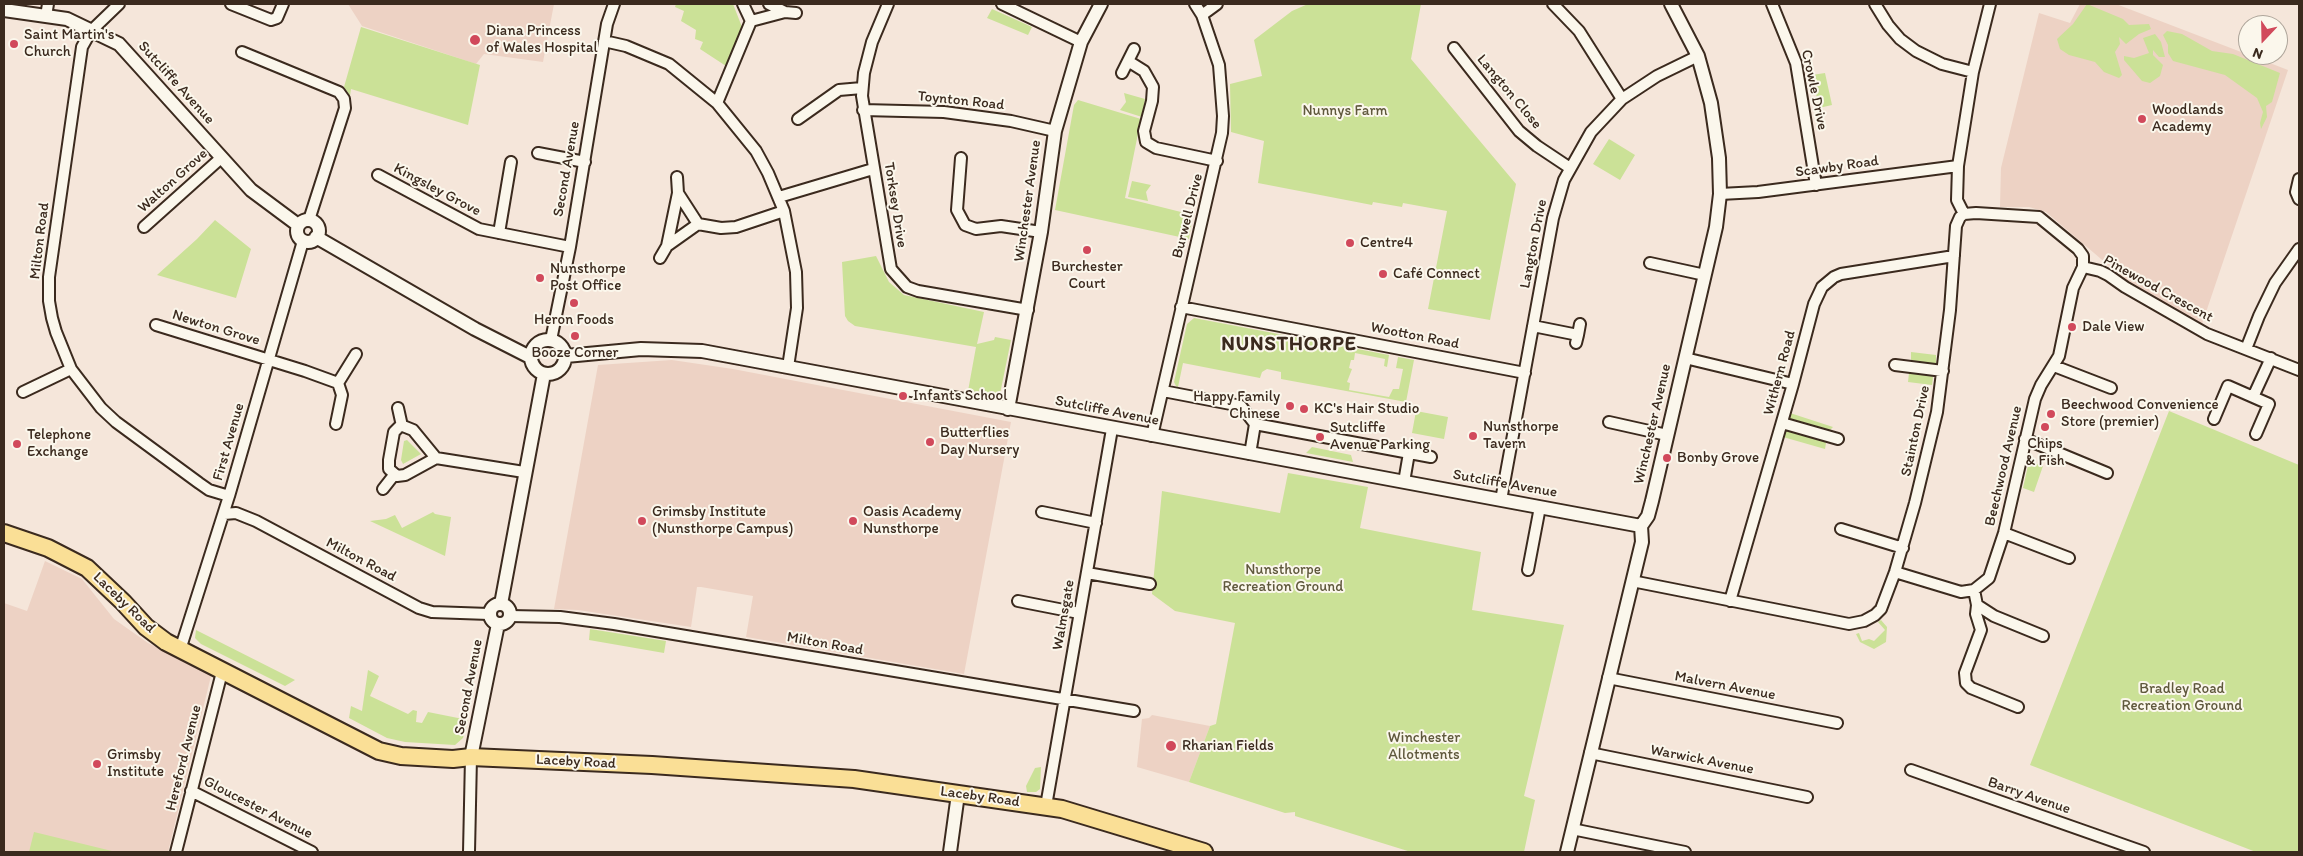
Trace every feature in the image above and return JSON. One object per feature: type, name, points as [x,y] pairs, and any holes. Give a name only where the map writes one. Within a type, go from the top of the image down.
[{"type":"highway","name":"Laceby Road","points":[[4,532],[41,545],[87,568],[111,589],[146,627],[180,650],[379,751],[400,756],[453,759],[471,757],[652,765],[844,778],[1046,806],[1119,825],[1204,852]]},
{"type":"street","points":[[91,31],[119,4]]},
{"type":"street","points":[[231,4],[271,20],[277,18],[283,4]]},
{"type":"street","name":"Second Avenue","points":[[551,340],[570,247],[604,41],[614,4]]},
{"type":"street","points":[[717,103],[751,21],[743,4]]},
{"type":"street","points":[[769,4],[785,12]]},
{"type":"street","name":"Torksey Drive","points":[[888,4],[872,42],[862,88],[863,110],[891,269],[898,280],[907,287],[918,291],[1028,310]]},
{"type":"street","points":[[1002,4],[1081,42]]},
{"type":"street","name":"Winchester Avenue","points":[[1008,409],[1028,310],[1055,131],[1081,42],[1101,4]]},
{"type":"street","name":"Burwell Drive","points":[[1152,436],[1222,133],[1223,116],[1219,65],[1202,15],[1195,4]]},
{"type":"street","points":[[1202,15],[1217,4]]},
{"type":"street","points":[[1554,4],[1579,31],[1622,99]]},
{"type":"street","name":"Winchester Avenue","points":[[1566,852],[1642,542],[1641,526],[1648,516],[1716,227],[1720,194],[1719,158],[1715,123],[1698,56],[1671,4]]},
{"type":"street","name":"Crowle Drive","points":[[1772,4],[1796,63],[1816,185]]},
{"type":"street","points":[[1875,4],[1888,25],[1900,39],[1916,52],[1942,64],[1973,72]]},
{"type":"street","points":[[1964,214],[1957,200],[1958,166],[1973,72],[1990,4]]},
{"type":"street","name":"Sutcliffe Avenue","points":[[4,10],[47,10],[119,44],[250,190],[303,222]]},
{"type":"street","points":[[751,21],[785,12],[796,13]]},
{"type":"street","name":"Milton Road","points":[[91,31],[82,47],[49,277],[49,301],[54,325],[72,369],[89,395],[116,422],[209,490],[229,496]]},
{"type":"street","points":[[604,41],[626,46],[669,64],[717,103],[756,151],[784,211],[796,272],[797,308],[788,367]]},
{"type":"street","name":"Langton Close","points":[[1454,48],[1519,132],[1570,168]]},
{"type":"street","points":[[1122,73],[1134,49]]},
{"type":"street","points":[[242,52],[339,92],[344,99],[345,108],[297,235],[303,241],[308,242],[316,238],[318,226],[303,222]]},
{"type":"street","name":"Langton Drive","points":[[1501,500],[1556,206],[1570,168],[1592,132],[1622,99],[1657,76],[1698,56]]},
{"type":"street","points":[[1128,61],[1144,71],[1153,87],[1152,101],[1144,131],[1146,142],[1156,148],[1216,160]]},
{"type":"street","points":[[798,119],[839,90],[862,88]]},
{"type":"street","name":"Toynton Road","points":[[863,110],[944,112],[1011,121],[1055,131]]},
{"type":"street","points":[[538,153],[585,162]]},
{"type":"street","name":"Walton Grove","points":[[144,227],[221,158]]},
{"type":"street","points":[[961,158],[957,210],[965,225],[976,229],[1000,226],[1041,232]]},
{"type":"street","points":[[498,233],[511,162]]},
{"type":"street","name":"Scawby Road","points":[[1720,194],[1758,192],[1958,166]]},
{"type":"street","points":[[778,197],[873,169]]},
{"type":"street","name":"Kingsley Grove","points":[[378,175],[479,230],[570,247]]},
{"type":"street","points":[[660,258],[667,246],[678,192],[677,177]]},
{"type":"street","points":[[2299,178],[2296,192],[2299,199]]},
{"type":"street","points":[[678,192],[698,224]]},
{"type":"street","points":[[667,246],[698,224],[721,228],[736,227],[784,211]]},
{"type":"street","name":"Stainton Drive","points":[[1632,581],[1835,622],[1857,624],[1870,618],[1881,608],[1903,548],[1927,458],[1943,370],[1957,222],[1964,214]]},
{"type":"street","name":"Pinewood Crescent","points":[[1964,214],[2039,217],[2055,228],[2078,249],[2083,256],[2083,267],[2100,271],[2207,334],[2299,370]]},
{"type":"street","points":[[316,238],[475,330],[530,357],[534,367],[544,374],[557,371],[565,362],[566,356],[561,345],[551,340],[537,344],[530,357]]},
{"type":"street","name":"First Avenue","points":[[180,650],[224,514],[303,241]]},
{"type":"street","points":[[2246,349],[2275,283],[2299,249]]},
{"type":"street","name":"Withern Road","points":[[1730,601],[1818,294],[1828,281],[1841,274],[1954,256]]},
{"type":"street","points":[[1650,263],[1705,275]]},
{"type":"street","name":"Beechwood Avenue","points":[[1974,590],[1989,578],[2004,533],[2025,439],[2038,392],[2054,366],[2063,344],[2073,288],[2083,267]]},
{"type":"street","name":"Wootton Road","points":[[1181,307],[1525,373]]},
{"type":"street","points":[[1533,326],[1577,339],[1580,324]]},
{"type":"street","name":"Newton Grove","points":[[156,325],[268,359],[338,383]]},
{"type":"street","name":"Sutcliffe Avenue","points":[[566,356],[641,349],[702,351],[1112,429],[1641,526]]},
{"type":"street","points":[[336,424],[342,395],[338,383],[356,354]]},
{"type":"street","points":[[1685,358],[1793,384]]},
{"type":"street","points":[[2253,397],[2271,358]]},
{"type":"street","points":[[1895,365],[1943,370]]},
{"type":"street","points":[[2054,366],[2111,388]]},
{"type":"street","points":[[23,392],[72,369]]},
{"type":"street","points":[[501,604],[524,472],[544,374]]},
{"type":"street","points":[[2214,419],[2228,386],[2269,404],[2256,434]]},
{"type":"street","points":[[1163,391],[1241,406],[1255,424],[1431,458]]},
{"type":"street","points":[[398,408],[402,426]]},
{"type":"street","points":[[1609,422],[1667,435]]},
{"type":"street","points":[[1782,423],[1838,439]]},
{"type":"street","points":[[1250,454],[1255,424]]},
{"type":"street","points":[[402,426],[413,430],[436,458]]},
{"type":"street","points":[[394,475],[388,466],[394,432],[402,426]]},
{"type":"street","name":"Walmsgate","points":[[1046,806],[1112,429]]},
{"type":"street","points":[[2025,439],[2107,473]]},
{"type":"street","points":[[1404,482],[1410,453]]},
{"type":"street","points":[[394,475],[405,475],[436,458],[524,472]]},
{"type":"street","points":[[383,489],[394,475]]},
{"type":"street","points":[[1528,570],[1540,507]]},
{"type":"street","points":[[1042,512],[1096,523]]},
{"type":"street","name":"Milton Road","points":[[224,514],[236,513],[256,521],[419,608],[432,612],[494,619]]},
{"type":"street","points":[[1841,529],[1903,548]]},
{"type":"street","points":[[2004,533],[2069,558]]},
{"type":"street","points":[[1895,572],[1961,592],[1974,590],[1976,614],[1981,630],[1965,673],[1966,683],[1971,688],[2018,707]]},
{"type":"street","points":[[1087,573],[1150,584]]},
{"type":"street","points":[[1018,601],[1079,613]]},
{"type":"street","points":[[501,604],[508,608],[510,616],[506,622],[494,619],[492,607],[501,604]]},
{"type":"street","points":[[1976,605],[1994,616],[2043,636]]},
{"type":"street","name":"Milton Road","points":[[510,616],[560,617],[614,624],[1134,711]]},
{"type":"street","name":"Second Avenue","points":[[471,757],[494,619]]},
{"type":"street","name":"Hereford Avenue","points":[[176,852],[222,672]]},
{"type":"street","name":"Malvern Avenue","points":[[1608,678],[1837,724]]},
{"type":"street","name":"Warwick Avenue","points":[[1590,753],[1807,797]]},
{"type":"street","points":[[469,852],[471,757]]},
{"type":"street","name":"Barry Avenue","points":[[1911,770],[2138,851]]},
{"type":"street","name":"Gloucester Avenue","points":[[192,791],[312,852]]},
{"type":"street","points":[[950,852],[958,794]]},
{"type":"street","points":[[1572,830],[1685,852]]},
{"type":"shaded area","name":"Diana Princess of Wales Hospital","points":[[348,4],[554,4],[543,62],[484,54],[476,64],[362,26]]},
{"type":"shaded area","name":"Woodlands Academy","points":[[2080,4],[2116,4],[2238,51],[2238,65],[2275,65],[2288,70],[2201,327],[2128,282],[2046,212],[2029,207],[2000,207],[2001,168],[2039,13],[2070,23]]},
{"type":"shaded area","name":"Oasis Academy Nunsthorpe","points":[[672,360],[733,369],[1011,422],[964,674],[746,637],[753,596],[701,587],[697,587],[691,627],[578,610],[554,609],[598,365]]},
{"type":"shaded area","name":"Grimsby Institute","points":[[45,561],[82,579],[114,619],[148,643],[210,673],[211,676],[168,852],[4,852],[4,603],[27,611]]},
{"type":"shaded area","name":"Rharian Fields","points":[[1152,715],[1210,726],[1189,782],[1137,767],[1142,719],[1149,718]]},
{"type":"green space","points":[[676,4],[733,4],[742,27],[726,66],[700,49],[703,42],[695,39],[696,30],[681,21],[684,11],[675,7]]},
{"type":"green space","name":"Nunnys Farm","points":[[1308,4],[1421,4],[1411,59],[1516,184],[1490,320],[1428,309],[1447,211],[1403,203],[1402,207],[1373,202],[1372,205],[1258,183],[1264,141],[1231,132],[1230,84],[1262,76],[1254,40],[1292,11]]},
{"type":"green space","points":[[2087,4],[2123,19],[2129,25],[2149,24],[2151,29],[2139,34],[2126,44],[2119,37],[2120,44],[2115,52],[2122,75],[2119,78],[2104,72],[2095,62],[2069,55],[2060,49],[2057,39],[2073,24]]},
{"type":"green space","points":[[992,9],[1032,27],[1028,35],[987,18]]},
{"type":"green space","points":[[361,27],[480,65],[468,125],[351,89],[350,96],[344,87]]},
{"type":"green space","points":[[2167,31],[2182,34],[2212,51],[2238,56],[2238,65],[2260,65],[2280,73],[2272,102],[2266,106],[2267,117],[2261,129],[2260,123],[2263,112],[2257,98],[2225,75],[2173,61],[2168,53],[2168,45],[2163,35]]},
{"type":"green space","points":[[2155,34],[2161,42],[2165,57],[2159,57],[2153,50],[2153,55],[2163,65],[2160,76],[2150,83],[2142,81],[2124,60],[2124,56],[2134,58],[2149,53],[2143,38]]},
{"type":"green space","points":[[1825,73],[1832,105],[1819,108],[1812,75]]},
{"type":"green space","points":[[1124,93],[1145,99],[1142,117],[1120,110],[1126,102]]},
{"type":"green space","points":[[1078,100],[1141,119],[1125,198],[1189,214],[1192,220],[1189,239],[1055,210],[1074,105]]},
{"type":"green space","points":[[1609,139],[1635,155],[1620,180],[1593,164]]},
{"type":"green space","points":[[1132,181],[1151,185],[1146,192],[1148,201],[1128,197]]},
{"type":"green space","points":[[215,220],[251,249],[236,298],[157,275]]},
{"type":"green space","points":[[876,256],[889,282],[904,295],[984,312],[977,344],[994,340],[995,337],[1011,340],[1000,394],[994,396],[968,391],[976,347],[855,326],[848,321],[845,316],[842,262]]},
{"type":"green space","points":[[1194,318],[1389,355],[1387,367],[1384,366],[1385,359],[1355,353],[1354,360],[1351,360],[1349,368],[1352,369],[1347,382],[1350,383],[1349,390],[1389,397],[1393,389],[1399,389],[1403,369],[1396,368],[1398,357],[1414,360],[1406,402],[1281,379],[1281,372],[1267,369],[1262,372],[1260,378],[1183,363],[1178,387],[1174,382],[1187,324]]},
{"type":"green space","points":[[1911,352],[1936,355],[1936,364],[1911,362]]},
{"type":"green space","points":[[1911,371],[1931,374],[1933,377],[1932,385],[1908,382]]},
{"type":"green space","points":[[1416,411],[1448,417],[1444,439],[1412,433]]},
{"type":"green space","name":"Bradley Road Recreation Ground","points":[[2169,411],[2299,465],[2299,852],[2256,852],[2030,765]]},
{"type":"green space","points":[[1790,413],[1833,427],[1829,431],[1788,420]]},
{"type":"green space","points":[[1791,430],[1822,439],[1826,443],[1825,449],[1783,437],[1784,431]]},
{"type":"green space","points":[[407,440],[421,454],[403,464],[401,460],[404,441]]},
{"type":"green space","points":[[1312,447],[1351,455],[1353,462],[1306,453]]},
{"type":"green space","points":[[2029,461],[2043,466],[2034,492],[2023,488]]},
{"type":"green space","points":[[1288,473],[1368,487],[1360,528],[1481,552],[1472,610],[1564,625],[1524,796],[1535,800],[1524,852],[1411,852],[1295,816],[1295,812],[1285,813],[1189,782],[1210,726],[1216,724],[1235,623],[1175,611],[1152,594],[1162,491],[1280,513]]},
{"type":"green space","points":[[433,512],[451,517],[445,556],[370,521],[386,519],[395,515],[402,528]]},
{"type":"green space","points":[[1881,620],[1887,627],[1886,642],[1874,649],[1860,642],[1856,634],[1859,633],[1862,641],[1869,639],[1874,641],[1885,630],[1878,622]]},
{"type":"green space","points":[[590,629],[666,641],[664,653],[589,640]]},
{"type":"green space","points":[[196,630],[295,680],[285,686],[201,644],[195,638]]},
{"type":"green space","points":[[368,670],[379,676],[370,696],[408,714],[413,710],[417,711],[416,722],[422,723],[428,712],[468,720],[463,738],[455,745],[405,742],[387,738],[349,718],[351,706],[362,711]]},
{"type":"green space","points":[[1041,767],[1040,789],[1036,792],[1027,792],[1026,786],[1035,768]]},
{"type":"green space","points":[[34,832],[116,852],[29,852]]},
{"type":"place","name":"Diana Princess of Wales Hospital","points":[[475,40]]},
{"type":"place","name":"Saint Martin's Church","points":[[14,44]]},
{"type":"place","name":"Woodlands Academy","points":[[2142,119]]},
{"type":"place","name":"Centre4","points":[[1350,243]]},
{"type":"place","name":"Burchester Court","points":[[1087,250]]},
{"type":"place","name":"Café Connect","points":[[1383,274]]},
{"type":"place","name":"Nunsthorpe Post Office","points":[[540,278]]},
{"type":"place","name":"Heron Foods","points":[[574,303]]},
{"type":"place","name":"Dale View","points":[[2072,327]]},
{"type":"place","name":"Booze Corner","points":[[575,336]]},
{"type":"place","name":"Infants School","points":[[903,396]]},
{"type":"place","name":"Happy Family Chinese","points":[[1290,406]]},
{"type":"place","name":"KC's Hair Studio","points":[[1304,409]]},
{"type":"place","name":"Beechwood Convenience Store (premier)","points":[[2051,414]]},
{"type":"place","name":"Chips & Fish","points":[[2045,427]]},
{"type":"place","name":"Nunsthorpe Tavern","points":[[1473,436]]},
{"type":"place","name":"Sutcliffe Avenue Parking","points":[[1320,437]]},
{"type":"place","name":"Butterflies Day Nursery","points":[[930,442]]},
{"type":"place","name":"Telephone Exchange","points":[[17,444]]},
{"type":"place","name":"Bonby Grove","points":[[1667,458]]},
{"type":"place","name":"Grimsby Institute (Nunsthorpe Campus)","points":[[642,521]]},
{"type":"place","name":"Oasis Academy Nunsthorpe","points":[[853,521]]},
{"type":"place","name":"Rharian Fields","points":[[1171,746]]},
{"type":"place","name":"Grimsby Institute","points":[[97,764]]},
{"type":"district","name":"NUNSTHORPE","points":[[1289,345]]},
{"type":"park label","name":"Nunsthorpe Recreation Ground","points":[[1283,578]]},
{"type":"park label","name":"Winchester Allotments","points":[[1424,746]]}]
